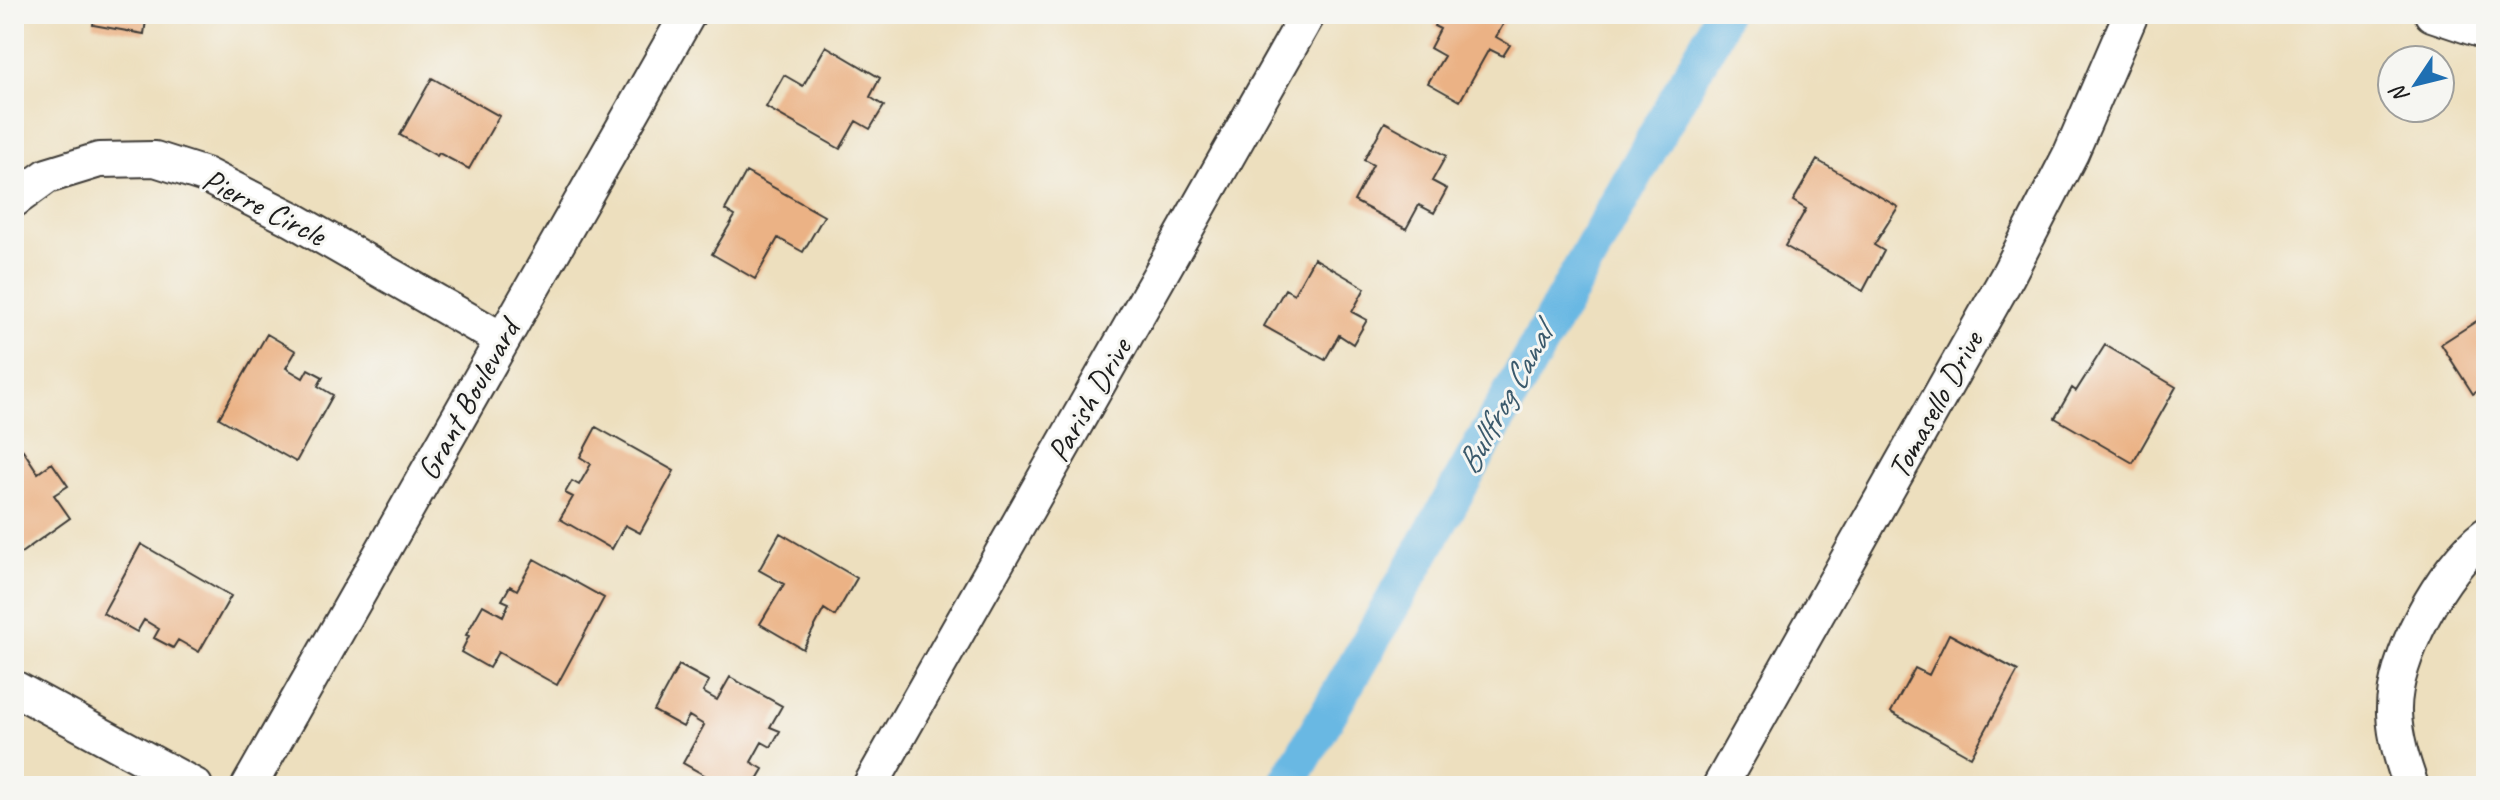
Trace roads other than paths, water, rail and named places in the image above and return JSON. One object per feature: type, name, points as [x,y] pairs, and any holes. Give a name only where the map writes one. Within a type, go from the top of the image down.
[{"type":"street","name":"Grant Boulevard","points":[[249,786],[688,14]]},
{"type":"street","name":"Parish Drive","points":[[870,786],[1308,14]]},
{"type":"street","name":"Tomasello Drive","points":[[1720,786],[2007,277],[2071,153],[2131,14]]},
{"type":"street","points":[[2432,14],[2486,32]]},
{"type":"street","name":"Pierre Circle","points":[[14,200],[47,176],[99,160],[155,159],[205,175],[292,219],[501,339]]},
{"type":"street","points":[[2411,786],[2400,756],[2394,712],[2402,662],[2421,619],[2443,585],[2486,535]]},
{"type":"street","points":[[14,688],[195,786]]},
{"type":"waterway","name":"Bullfrog Canal","points":[[1286,786],[1414,566],[1714,33],[1721,14]]}]
